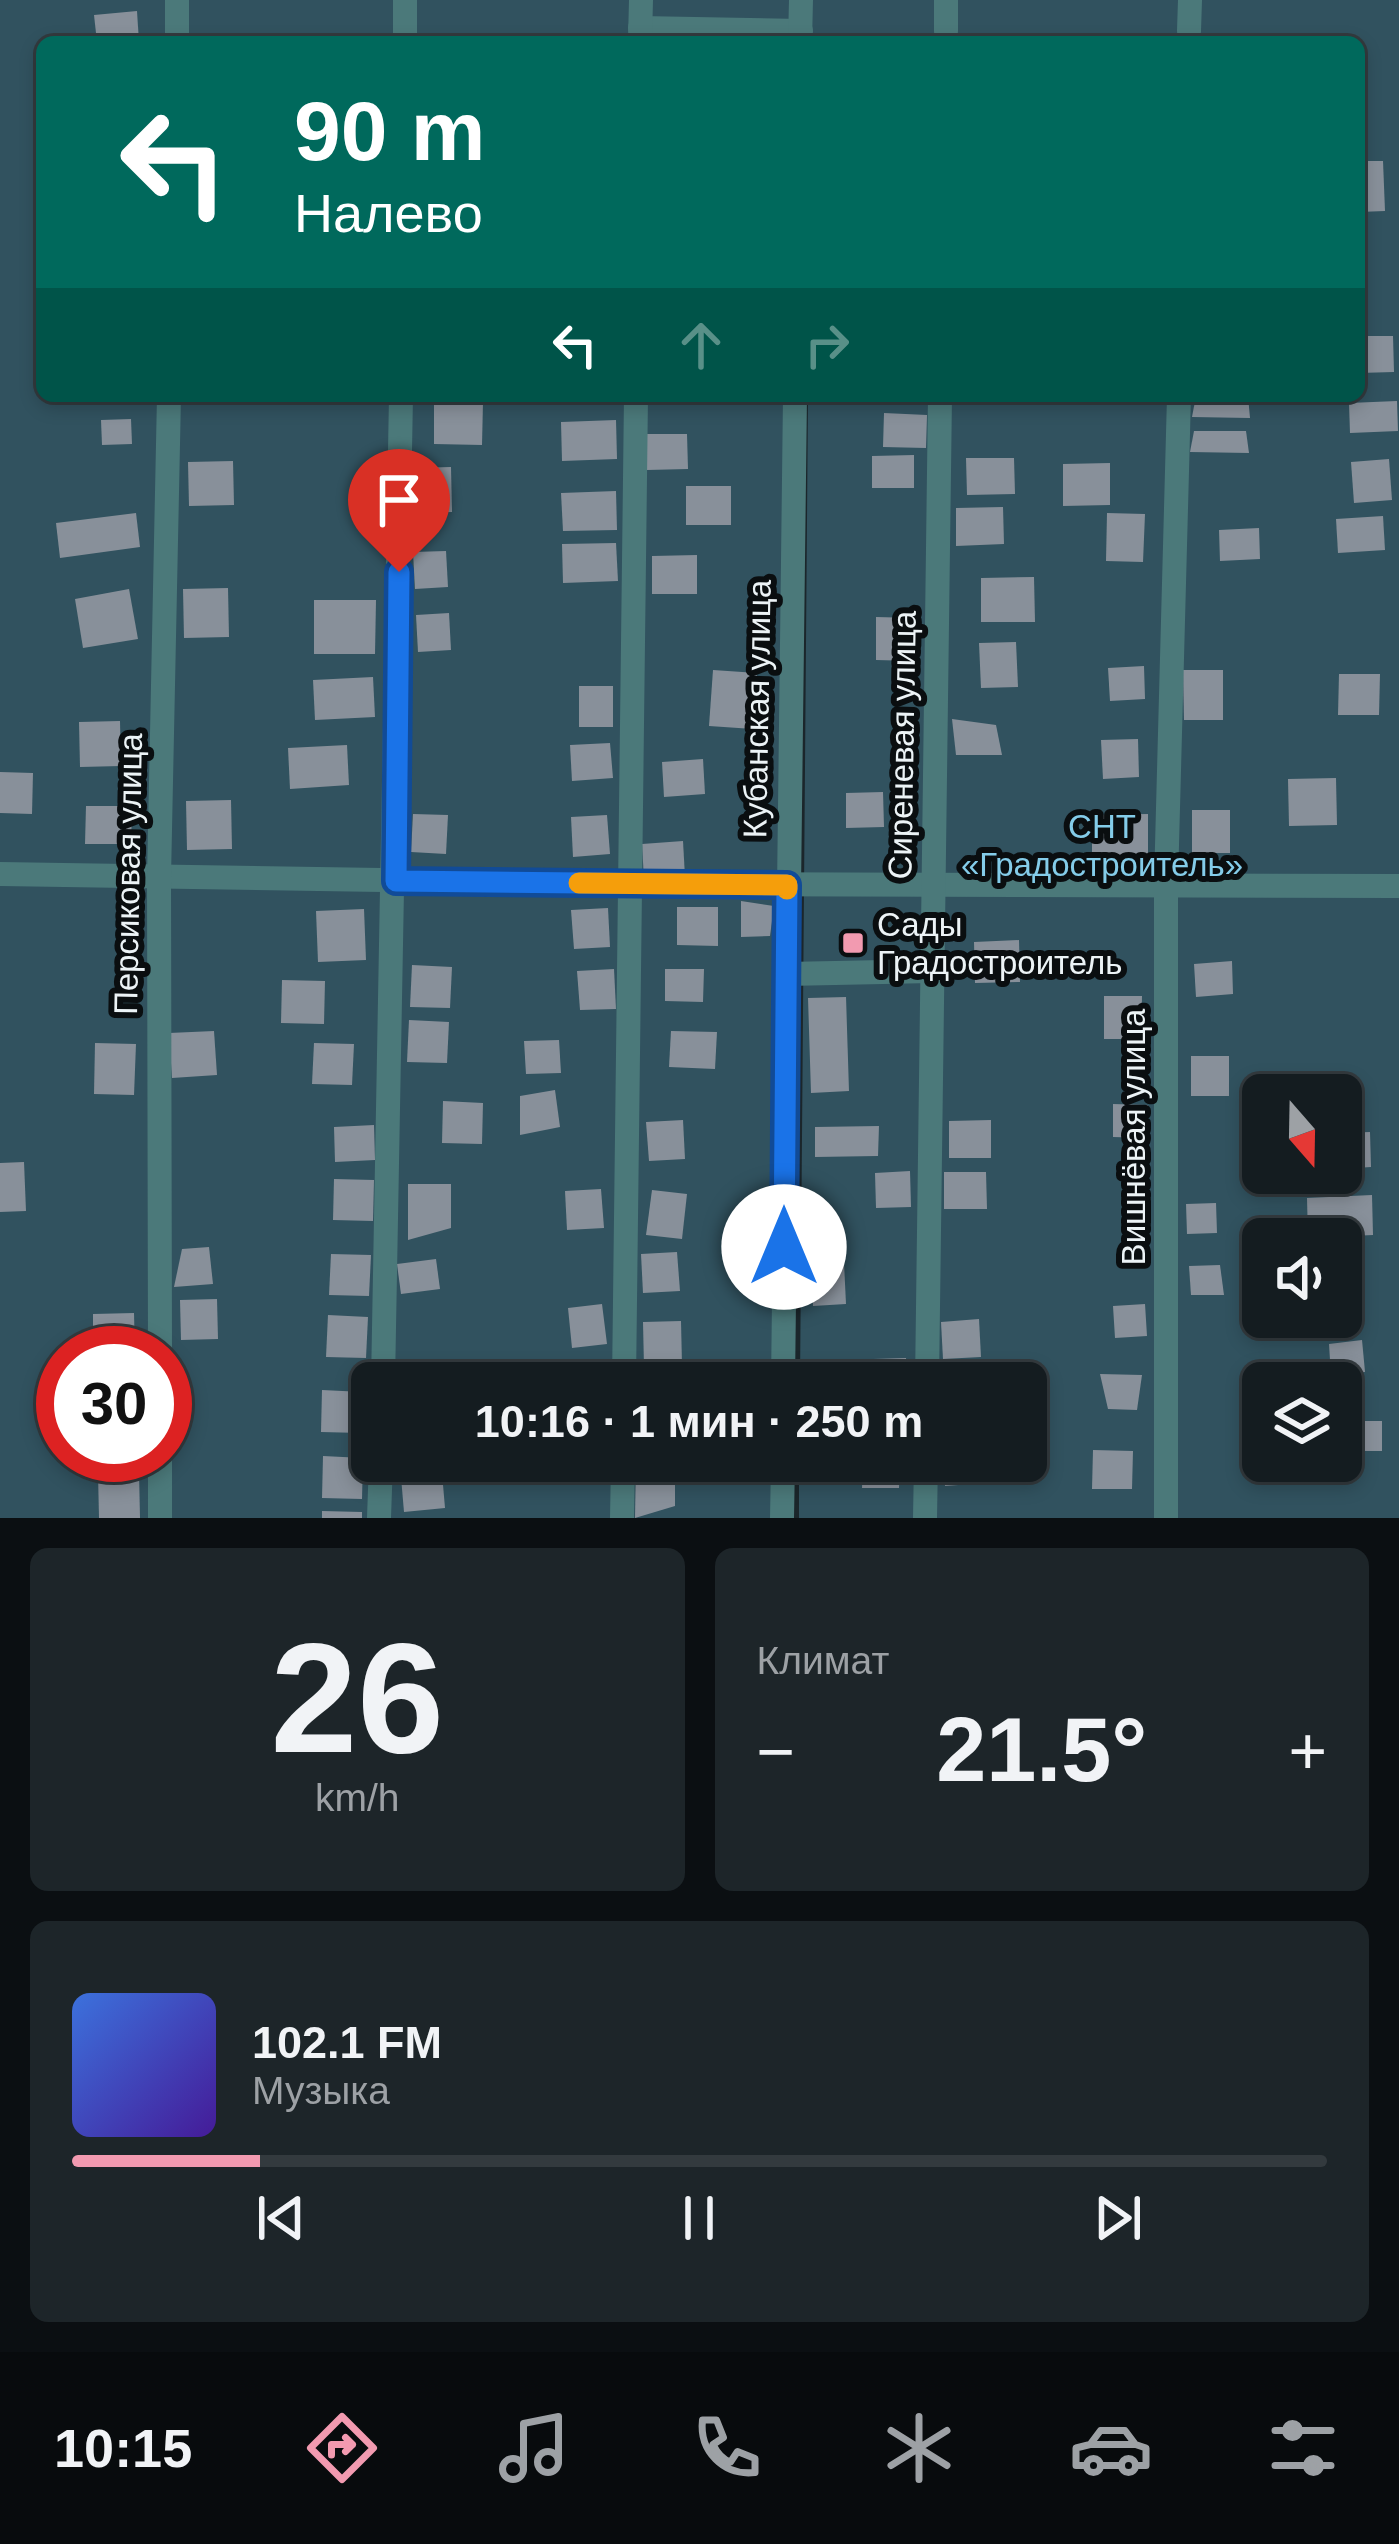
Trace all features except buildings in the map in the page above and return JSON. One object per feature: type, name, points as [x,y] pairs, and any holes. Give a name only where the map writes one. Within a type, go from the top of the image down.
[{"type":"street","points":[[177,0],[177,36]]},
{"type":"street","points":[[405,36],[406,0]]},
{"type":"street","points":[[641,0],[640,35],[800,36],[801,0]]},
{"type":"street","points":[[946,0],[946,31]]},
{"type":"street","points":[[1190,0],[1190,31]]},
{"type":"street","name":"Персиковая улица","points":[[160,1326],[159,878],[169,402]]},
{"type":"street","points":[[384,1362],[396,881],[401,402]]},
{"type":"street","points":[[624,1362],[636,402]]},
{"type":"street","name":"Кубанская улица","points":[[783,1362],[795,402]]},
{"type":"street","name":"Сиреневая улица","points":[[927,1362],[940,402]]},
{"type":"street","name":"Вишнёвая улица","points":[[1166,1518],[1166,883],[1179,402]]},
{"type":"street","points":[[0,874],[631,884],[1399,886]]},
{"type":"street","points":[[786,974],[932,971]]},
{"type":"street","points":[[160,1482],[160,1518]]},
{"type":"street","points":[[380,1518],[381,1482]]},
{"type":"street","points":[[622,1518],[623,1482]]},
{"type":"street","points":[[782,1518],[783,1482]]},
{"type":"street","points":[[925,1518],[926,1482]]},
{"type":"green space","points":[[0,0],[801,0],[800,36],[36,36],[36,402],[795,402],[783,1362],[351,1362],[351,1482],[783,1482],[782,1518],[0,1518]]},
{"type":"green space","name":"СНТ «Градостроитель»","points":[[812,0],[1399,0],[1399,1518],[799,1518],[799,1482],[1047,1482],[1047,1362],[800,1362],[808,402],[1365,402],[1365,36],[812,36]]},
{"type":"slow traffic","points":[[579,883],[787,885],[787,889]]},
{"type":"place","name":"Сады Градостроитель","points":[[853,943]]},
{"type":"route","points":[[399,572],[396,881],[787,885],[784,1247]]}]
